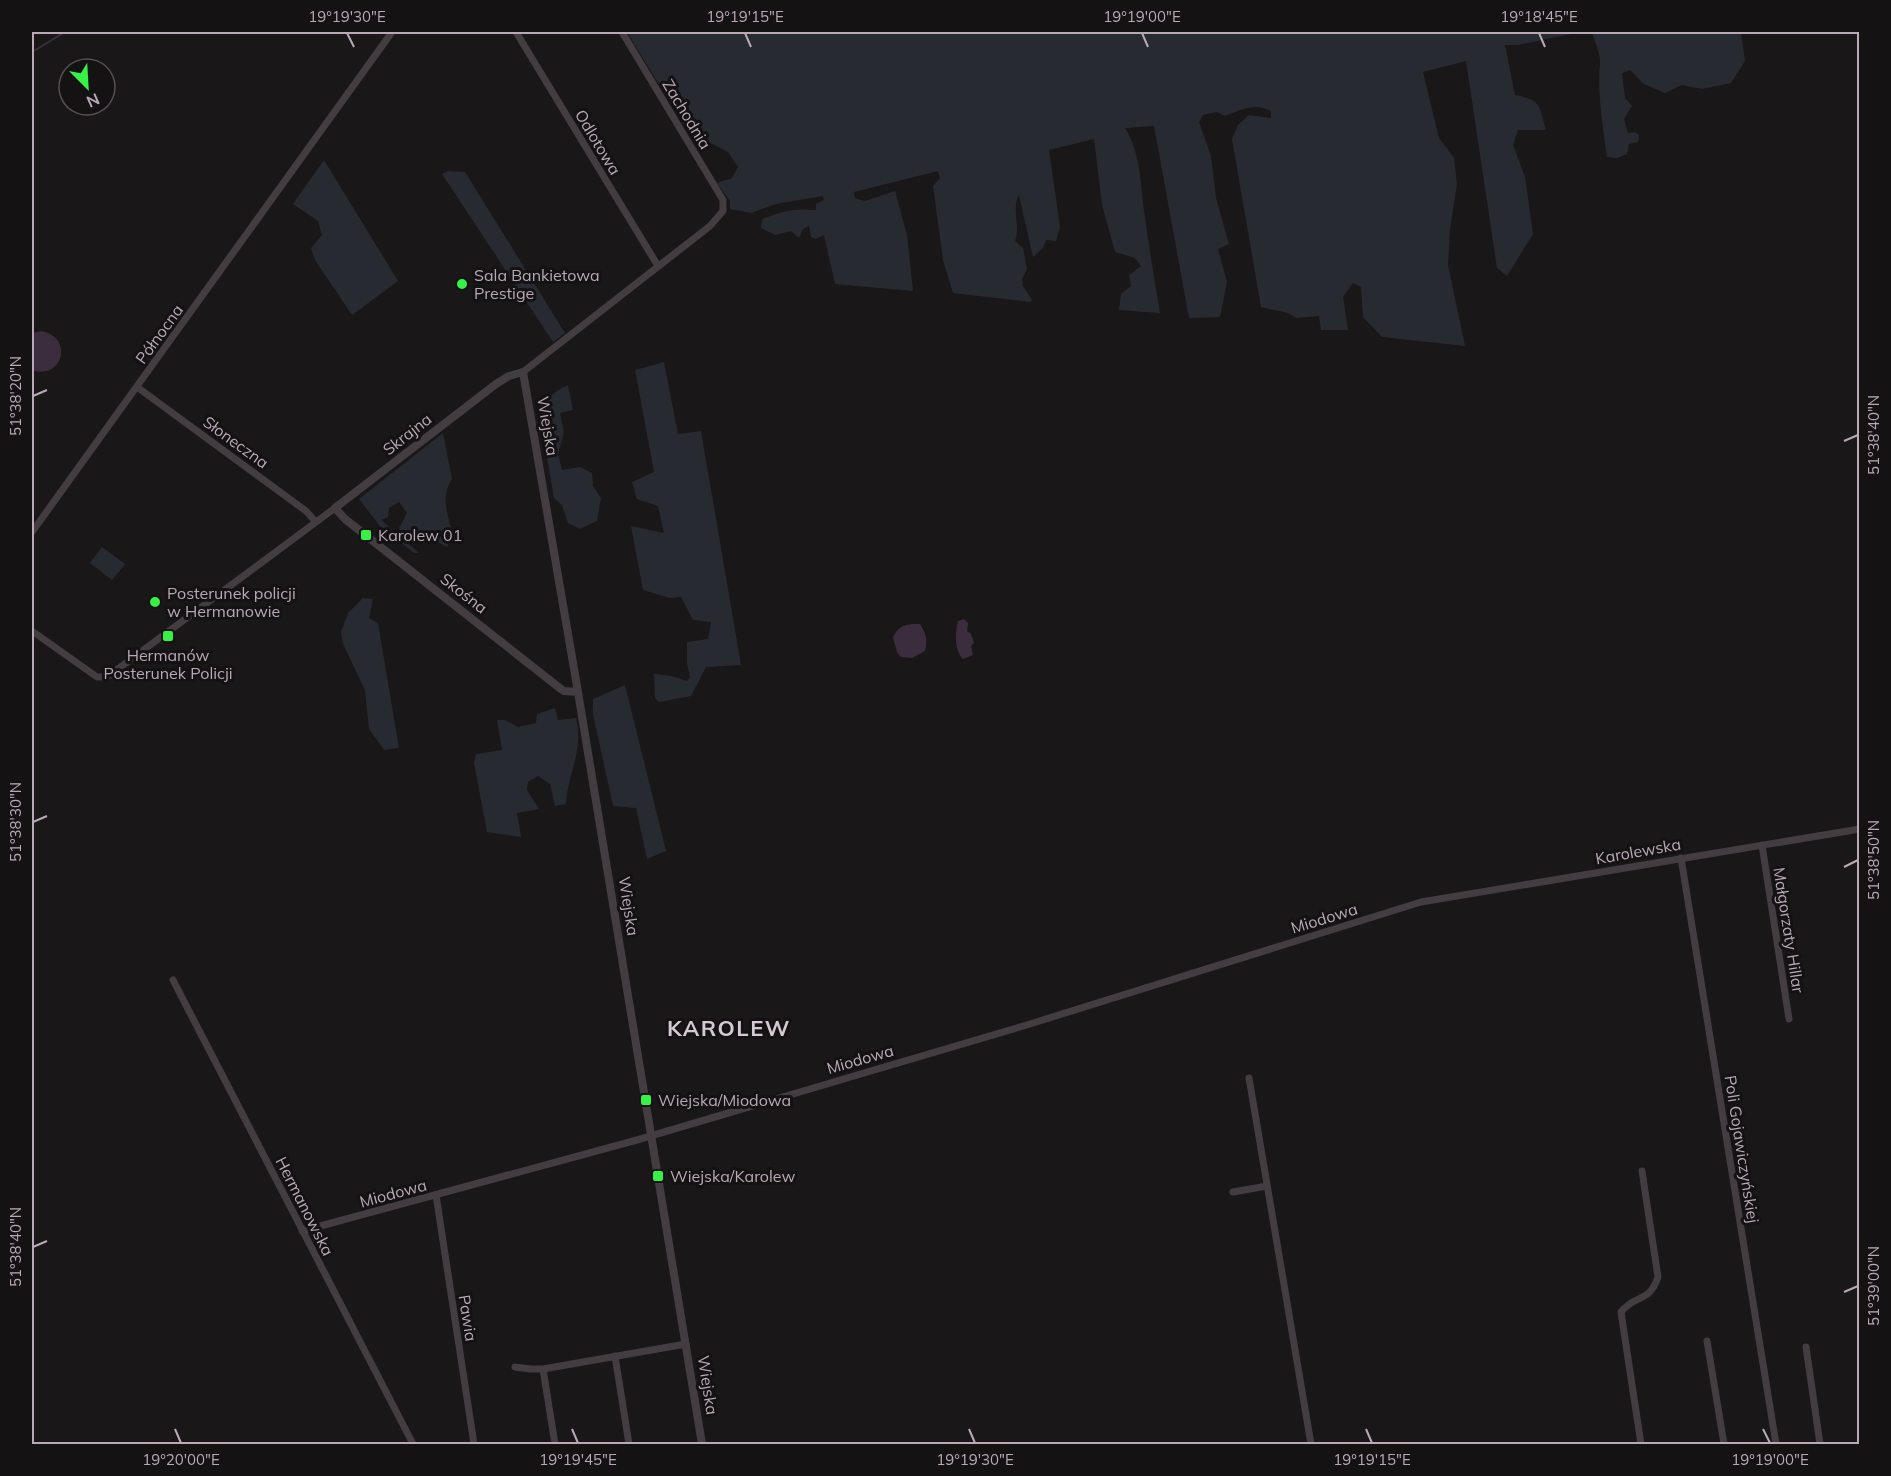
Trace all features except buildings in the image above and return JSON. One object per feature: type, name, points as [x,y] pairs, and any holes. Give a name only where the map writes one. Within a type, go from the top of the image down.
[{"type":"street","name":"Północna","points":[[32,532],[392,32]]},
{"type":"street","name":"Odlotowa","points":[[516,32],[658,266]]},
{"type":"street","name":"Zachodnia","points":[[622,32],[723,200],[723,211]]},
{"type":"street","name":"Skrajna","points":[[32,631],[97,677],[107,677],[335,508],[496,384],[509,376],[523,372],[710,226],[723,211]]},
{"type":"street","name":"Wiejska","points":[[523,372],[702,1444]]},
{"type":"street","name":"Słoneczna","points":[[137,387],[306,511],[316,522]]},
{"type":"street","name":"Skośna","points":[[335,508],[345,519],[561,689],[578,692]]},
{"type":"street","name":"Karolewska","points":[[1421,902],[1860,829]]},
{"type":"street","name":"Małgorzaty Hillar","points":[[1762,845],[1789,1019]]},
{"type":"street","name":"Poli Gojawiczyńskiej","points":[[1681,858],[1776,1444]]},
{"type":"street","name":"Miodowa","points":[[302,1231],[652,1136],[1030,1024],[1421,902]]},
{"type":"street","name":"Hermanowska","points":[[173,980],[413,1444]]},
{"type":"street","points":[[1249,1078],[1311,1444]]},
{"type":"street","points":[[1641,1444],[1621,1312],[1627,1304],[1648,1295],[1654,1288],[1658,1277],[1642,1171]]},
{"type":"street","points":[[1233,1192],[1267,1186]]},
{"type":"street","name":"Pawia","points":[[436,1195],[474,1444]]},
{"type":"street","points":[[1707,1341],[1724,1444]]},
{"type":"street","points":[[515,1367],[530,1370],[543,1369],[686,1344]]},
{"type":"street","points":[[1806,1347],[1820,1444]]},
{"type":"street","points":[[615,1356],[628,1444]]},
{"type":"street","points":[[543,1369],[555,1444]]},
{"type":"shaded area","points":[[627,32],[1581,32],[1518,45],[1505,45],[1515,95],[1530,99],[1538,105],[1546,130],[1518,130],[1513,145],[1525,177],[1533,234],[1507,276],[1497,268],[1466,61],[1423,72],[1439,138],[1454,158],[1457,184],[1450,229],[1448,265],[1465,346],[1382,337],[1363,317],[1361,287],[1353,283],[1343,297],[1348,330],[1321,330],[1319,316],[1297,318],[1288,313],[1261,307],[1232,139],[1238,125],[1249,115],[1271,118],[1271,111],[1260,107],[1236,111],[1225,116],[1217,112],[1203,115],[1199,122],[1211,156],[1216,198],[1229,244],[1218,249],[1227,282],[1220,317],[1189,318],[1154,126],[1125,128],[1135,149],[1140,171],[1148,241],[1160,313],[1119,310],[1121,294],[1131,286],[1129,275],[1141,266],[1135,258],[1115,252],[1102,205],[1094,139],[1049,150],[1060,227],[1056,241],[1046,240],[1043,248],[1033,257],[1019,195],[1015,241],[1023,248],[1027,269],[1022,279],[1023,286],[1032,300],[1030,302],[953,293],[943,260],[933,186],[940,178],[938,171],[854,192],[855,198],[865,201],[895,191],[907,235],[913,291],[835,284],[824,235],[816,239],[811,237],[809,226],[803,229],[799,238],[791,231],[775,235],[761,228],[762,219],[776,214],[801,209],[816,210],[816,204],[824,200],[823,196],[776,204],[751,213],[730,209],[730,201],[717,183],[732,178],[738,167],[728,152],[711,143],[702,149],[693,140]]},
{"type":"shaded area","points":[[1592,32],[1741,32],[1745,61],[1731,83],[1702,89],[1682,85],[1665,93],[1644,84],[1630,70],[1622,73],[1625,98],[1632,106],[1624,119],[1628,133],[1635,132],[1639,135],[1638,142],[1629,144],[1627,154],[1617,158],[1607,157],[1600,98],[1600,59]]},
{"type":"shaded area","points":[[324,160],[398,281],[352,315],[315,260],[311,248],[322,235],[318,221],[293,204]]},
{"type":"shaded area","points":[[448,171],[465,172],[565,333],[553,342],[442,174]]},
{"type":"shaded area","points":[[41,331],[52,335],[58,341],[61,349],[57,364],[42,372],[32,370],[32,333]]},
{"type":"shaded area","points":[[664,362],[678,434],[701,431],[741,665],[706,667],[691,696],[659,702],[655,698],[654,674],[687,681],[690,677],[687,642],[708,639],[711,622],[693,620],[681,597],[670,598],[643,590],[631,526],[664,533],[658,506],[637,499],[632,482],[654,472],[635,370]]},
{"type":"shaded area","points":[[568,385],[573,410],[560,413],[564,432],[558,454],[562,470],[580,467],[592,473],[593,486],[601,498],[597,521],[580,529],[568,523],[562,505],[554,498],[540,417],[550,398]]},
{"type":"shaded area","points":[[443,433],[452,479],[446,493],[446,500],[453,535],[447,547],[423,534],[409,540],[399,528],[407,513],[399,502],[389,508],[388,517],[381,520],[419,553],[414,553],[389,533],[386,534],[359,499]]},
{"type":"shaded area","points":[[102,547],[125,564],[112,580],[90,563]]},
{"type":"shaded area","points":[[363,598],[373,599],[369,618],[378,623],[399,748],[384,750],[369,729],[365,690],[343,644],[341,632],[348,613]]},
{"type":"shaded area","points":[[964,619],[968,623],[967,631],[971,634],[974,643],[971,646],[973,655],[963,659],[958,651],[956,636],[958,621]]},
{"type":"shaded area","points":[[920,624],[926,637],[925,651],[912,658],[901,657],[897,652],[893,637],[898,629],[904,626]]},
{"type":"shaded area","points":[[625,685],[666,851],[647,859],[636,808],[613,806],[593,714],[593,699]]},
{"type":"shaded area","points":[[555,708],[558,720],[576,718],[578,730],[577,751],[566,804],[555,806],[550,784],[538,776],[528,782],[527,790],[539,809],[517,813],[521,837],[487,832],[474,763],[476,754],[502,750],[497,720],[505,720],[518,727],[536,723],[537,714]]},
{"type":"waterway","points":[[32,52],[65,32]]},
{"type":"place","name":"Sala Bankietowa Prestige","points":[[462,284]]},
{"type":"place","name":"Karolew 01","points":[[366,535]]},
{"type":"place","name":"Posterunek policji w Hermanowie","points":[[155,602]]},
{"type":"place","name":"Hermanów Posterunek Policji","points":[[168,636]]},
{"type":"place","name":"Wiejska/Miodowa","points":[[646,1100]]},
{"type":"place","name":"Wiejska/Karolew","points":[[658,1176]]},
{"type":"district","name":"KAROLEW","points":[[729,1028]]}]
